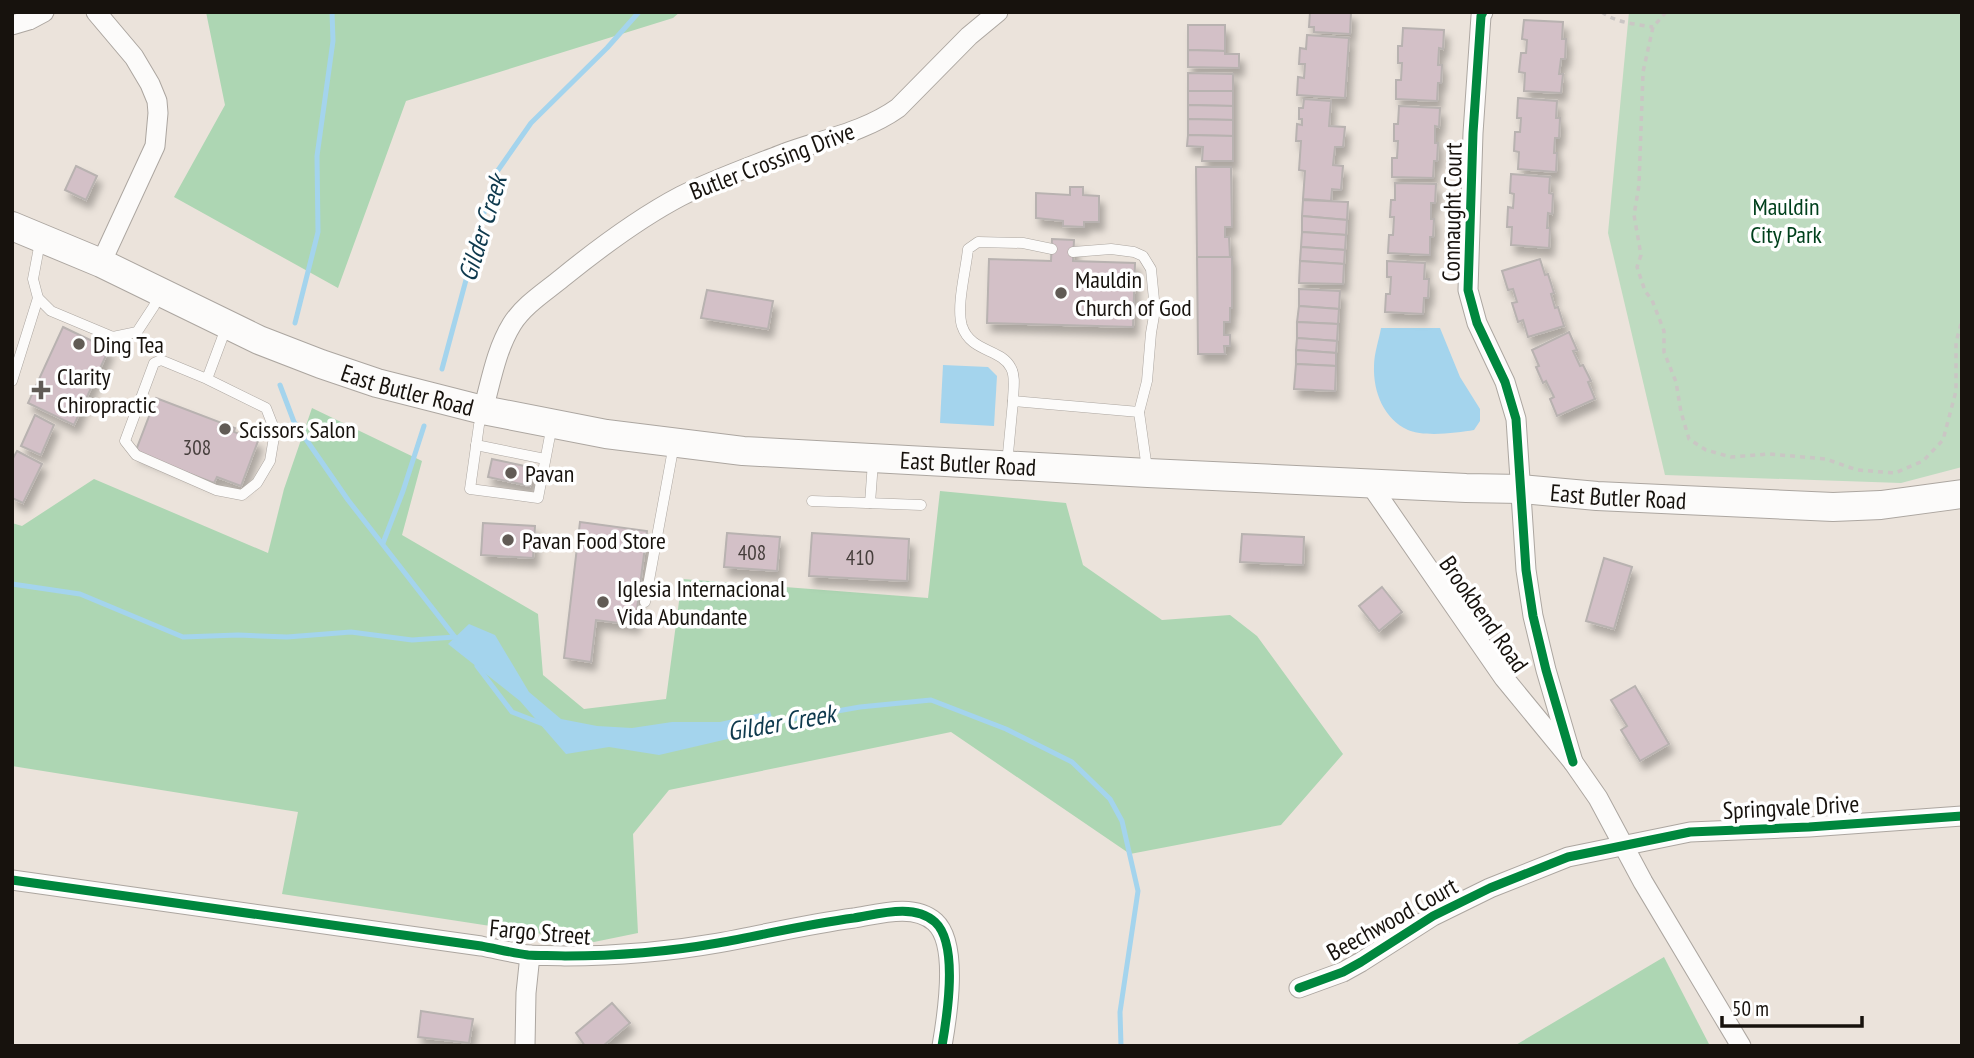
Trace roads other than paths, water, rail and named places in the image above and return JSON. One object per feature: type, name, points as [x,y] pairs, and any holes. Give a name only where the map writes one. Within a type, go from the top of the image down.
[{"type":"main road","name":"East Butler Road","points":[[12,226],[101,263],[260,340],[377,383],[483,410],[606,434],[743,451],[1833,507],[1881,505],[1962,494]]},
{"type":"street","points":[[12,25],[44,12]]},
{"type":"street","points":[[96,12],[134,58],[150,83],[157,101],[158,113],[155,146],[101,263]]},
{"type":"street","name":"Butler Crossing Drive","points":[[483,410],[497,356],[513,322],[528,304],[578,265],[644,218],[716,179],[854,131],[888,115],[969,36],[998,12]]},
{"type":"street","name":"Connaught Court","points":[[1483,12],[1473,134],[1468,290],[1476,323],[1504,382],[1516,419],[1521,489]]},
{"type":"street","name":"Brookbend Road","points":[[1370,484],[1504,678],[1573,762],[1598,798],[1643,882],[1741,1046]]},
{"type":"street","name":"Brookbend Road","points":[[1521,489],[1526,570],[1533,616],[1573,762]]},
{"type":"street","name":"Springvale Drive","points":[[1623,845],[1690,832],[1962,816]]},
{"type":"street","name":"Beechwood Court","points":[[1299,988],[1343,972],[1433,916],[1490,888],[1568,857],[1623,845]]},
{"type":"street","name":"Fargo Street","points":[[12,880],[530,955],[604,956],[659,952],[848,919],[895,912],[919,913],[927,916],[941,929],[948,956],[950,1002],[942,1046]]},
{"type":"street","points":[[525,1046],[530,955]]},
{"type":"lane","points":[[41,238],[33,279],[38,298],[51,311],[113,337],[136,332],[154,306],[159,292]]},
{"type":"lane","points":[[1007,465],[1013,401],[1011,368],[1002,358],[970,341],[962,325],[961,303],[968,249],[978,242],[1023,243],[1052,249]]},
{"type":"lane","points":[[1073,252],[1111,249],[1134,252],[1143,256],[1152,269],[1155,310],[1147,381],[1139,412],[1148,473]]},
{"type":"lane","points":[[12,381],[38,298]]},
{"type":"lane","points":[[207,379],[227,324]]},
{"type":"lane","points":[[161,360],[207,379],[266,408],[275,431],[270,461],[257,483],[242,495],[216,490],[136,455],[125,441],[154,363],[161,360]]},
{"type":"lane","points":[[1013,401],[1139,412]]},
{"type":"lane","points":[[483,410],[470,489],[538,498],[552,424]]},
{"type":"lane","points":[[645,602],[674,443]]},
{"type":"lane","points":[[476,446],[545,459]]},
{"type":"lane","points":[[870,503],[874,458]]},
{"type":"lane","points":[[812,501],[921,505]]},
{"type":"water","points":[[1381,328],[1440,328],[1460,377],[1480,409],[1480,421],[1474,430],[1431,434],[1415,432],[1392,419],[1378,395],[1374,376]]},
{"type":"water","points":[[943,365],[988,367],[997,376],[994,426],[940,423]]},
{"type":"water","name":"Gilder Creek","points":[[469,624],[495,635],[529,692],[561,719],[597,726],[632,728],[672,722],[720,722],[770,711],[776,731],[659,755],[609,747],[566,754],[520,701],[448,644]]},
{"type":"waterway","points":[[295,323],[318,232],[317,156],[333,41],[332,12]]},
{"type":"waterway","name":"Gilder Creek","points":[[442,369],[494,176],[531,123],[607,48],[639,12]]},
{"type":"waterway","points":[[280,385],[294,422],[348,500],[458,641]]},
{"type":"waterway","name":"Gilder Creek","points":[[383,543],[424,426]]},
{"type":"waterway","points":[[12,584],[80,594],[183,637],[287,637],[351,632],[412,640],[455,637]]},
{"type":"waterway","name":"Gilder Creek","points":[[477,666],[512,712],[543,724]]},
{"type":"waterway","name":"Gilder Creek","points":[[769,723],[860,707],[931,700],[1006,729],[1072,762],[1110,799],[1122,821],[1138,891],[1120,1012],[1121,1046]]},
{"type":"place","name":"Mauldin Church of God","points":[[1061,293]]},
{"type":"place","name":"Ding Tea","points":[[79,344]]},
{"type":"place","name":"Clarity Chiropractic","points":[[41,390]]},
{"type":"place","name":"Scissors Salon","points":[[225,429]]},
{"type":"place","name":"Pavan","points":[[511,473]]},
{"type":"place","name":"Pavan Food Store","points":[[508,540]]},
{"type":"place","name":"Iglesia Internacional Vida Abundante","points":[[603,602]]},
{"type":"park label","name":"Mauldin City Park","points":[[1786,220]]}]
